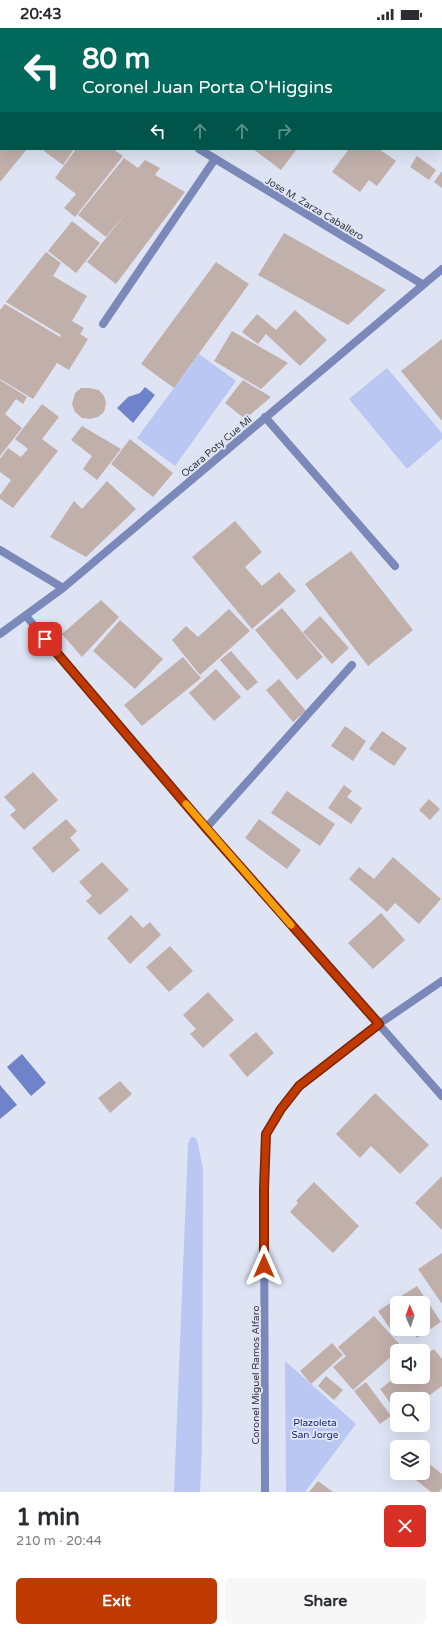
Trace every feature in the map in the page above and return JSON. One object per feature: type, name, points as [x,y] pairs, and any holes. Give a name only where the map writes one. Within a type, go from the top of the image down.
[{"type":"street","name":"Jose M. Zarza Caballero","points":[[201,150],[422,284]]},
{"type":"street","points":[[103,324],[215,159]]},
{"type":"street","name":"Ocara Poty Cue Mi","points":[[0,634],[63,588],[442,268]]},
{"type":"street","points":[[265,417],[395,566]]},
{"type":"street","points":[[0,550],[63,588]]},
{"type":"street","points":[[26,616],[206,828],[442,1096]]},
{"type":"street","points":[[206,828],[352,666]]},
{"type":"street","name":"Coronel Miguel Ramos Alfaro","points":[[266,1492],[264,1189],[266,1134],[281,1109],[299,1086],[379,1024],[442,981]]},
{"type":"green space","points":[[199,354],[236,381],[175,466],[137,438]]},
{"type":"green space","points":[[387,368],[442,433],[442,439],[407,469],[349,399]]},
{"type":"green space","points":[[191,1137],[194,1137],[197,1140],[203,1169],[202,1448],[200,1492],[174,1492],[188,1144]]},
{"type":"green space","name":"Plazoleta San Jorge","points":[[285,1361],[356,1424],[305,1492],[286,1492]]},
{"type":"water","points":[[145,387],[155,395],[133,423],[117,408],[128,397],[140,393]]},
{"type":"water","points":[[22,1054],[46,1083],[31,1096],[7,1067]]},
{"type":"water","points":[[0,1085],[17,1105],[0,1119]]},
{"type":"building","points":[[0,150],[26,150],[0,182]]},
{"type":"building","points":[[44,150],[73,150],[63,165]]},
{"type":"building","points":[[75,150],[114,150],[123,156],[75,217],[64,208],[76,194],[55,178]]},
{"type":"building","points":[[254,150],[296,150],[281,170]]},
{"type":"building","points":[[348,150],[380,150],[396,161],[377,186],[369,180],[360,192],[332,172]]},
{"type":"building","points":[[417,156],[436,170],[429,180],[410,167]]},
{"type":"building","points":[[124,158],[138,168],[145,160],[160,168],[155,175],[185,192],[116,284],[87,262],[130,208],[106,237],[78,215]]},
{"type":"building","points":[[442,171],[442,188],[434,182]]},
{"type":"building","points":[[72,221],[100,243],[76,273],[48,251]]},
{"type":"building","points":[[284,233],[386,290],[348,325],[258,275]]},
{"type":"building","points":[[46,252],[61,263],[53,276],[87,296],[72,321],[84,328],[80,334],[88,339],[69,370],[57,363],[33,399],[0,379],[0,310],[5,304],[60,337],[61,335],[6,302]]},
{"type":"building","points":[[216,262],[249,284],[174,388],[141,364]]},
{"type":"building","points":[[295,310],[327,340],[300,366],[266,334],[258,344],[242,332],[257,314],[276,330]]},
{"type":"building","points":[[232,331],[288,363],[261,389],[214,361]]},
{"type":"building","points":[[442,339],[442,421],[401,371]]},
{"type":"building","points":[[0,380],[27,397],[23,404],[16,399],[5,414],[22,428],[0,456]]},
{"type":"building","points":[[243,380],[271,397],[245,419],[225,403]]},
{"type":"building","points":[[81,388],[99,390],[104,396],[106,403],[104,412],[98,417],[90,419],[82,418],[75,412],[72,404],[75,393]]},
{"type":"building","points":[[42,404],[59,417],[42,439],[58,451],[13,508],[0,499],[0,495],[11,480],[0,472],[0,459],[8,448],[21,457],[28,449],[15,439]]},
{"type":"building","points":[[82,426],[121,449],[97,480],[83,469],[92,456],[71,440]]},
{"type":"building","points":[[130,439],[173,473],[153,497],[111,464]]},
{"type":"building","points":[[107,481],[136,509],[86,557],[50,537],[74,501],[82,509]]},
{"type":"building","points":[[235,521],[262,552],[245,567],[262,586],[279,572],[296,591],[252,629],[192,557]]},
{"type":"building","points":[[351,551],[413,630],[368,666],[305,584]]},
{"type":"building","points":[[101,600],[119,617],[82,657],[62,634]]},
{"type":"building","points":[[282,608],[323,657],[297,680],[255,630]]},
{"type":"building","points":[[229,609],[250,631],[200,675],[172,640],[186,626],[198,637]]},
{"type":"building","points":[[320,616],[349,648],[332,664],[303,632]]},
{"type":"building","points":[[120,620],[163,659],[135,689],[93,651]]},
{"type":"building","points":[[231,651],[258,682],[247,691],[220,660]]},
{"type":"building","points":[[183,657],[201,678],[142,726],[124,705]]},
{"type":"building","points":[[216,669],[241,697],[214,721],[189,693]]},
{"type":"building","points":[[279,679],[306,711],[293,722],[266,690]]},
{"type":"building","points":[[345,726],[366,741],[353,761],[331,746]]},
{"type":"building","points":[[382,731],[407,748],[394,766],[369,749]]},
{"type":"building","points":[[33,772],[58,800],[24,830],[10,815],[16,810],[4,797]]},
{"type":"building","points":[[344,785],[352,791],[347,797],[362,808],[351,824],[328,808]]},
{"type":"building","points":[[287,791],[335,824],[320,846],[271,813]]},
{"type":"building","points":[[429,799],[440,809],[430,820],[419,810]]},
{"type":"building","points":[[66,819],[77,831],[70,838],[80,850],[53,873],[32,848]]},
{"type":"building","points":[[259,819],[301,850],[287,869],[245,838]]},
{"type":"building","points":[[393,857],[441,899],[419,924],[395,903],[387,912],[349,879],[359,867],[374,879]]},
{"type":"building","points":[[102,862],[129,890],[100,915],[86,901],[92,896],[79,882]]},
{"type":"building","points":[[381,913],[405,940],[373,969],[348,943]]},
{"type":"building","points":[[131,915],[143,928],[150,922],[161,935],[130,964],[107,938]]},
{"type":"building","points":[[170,946],[193,971],[169,992],[146,967]]},
{"type":"building","points":[[208,992],[234,1020],[203,1048],[190,1034],[196,1029],[183,1015]]},
{"type":"building","points":[[256,1032],[274,1053],[247,1077],[229,1055]]},
{"type":"building","points":[[120,1081],[132,1094],[110,1113],[98,1098]]},
{"type":"building","points":[[375,1093],[429,1145],[400,1174],[371,1146],[360,1158],[336,1134]]},
{"type":"building","points":[[442,1176],[442,1230],[415,1203]]},
{"type":"building","points":[[314,1182],[359,1226],[333,1253],[290,1212],[298,1203],[296,1201]]},
{"type":"building","points":[[442,1253],[442,1304],[418,1269]]},
{"type":"building","points":[[417,1286],[424,1296],[401,1296]]},
{"type":"building","points":[[390,1303],[390,1328],[378,1311]]},
{"type":"building","points":[[430,1306],[441,1322],[430,1329]]},
{"type":"building","points":[[374,1316],[390,1334],[390,1336],[392,1336],[399,1344],[390,1344],[390,1358],[353,1390],[333,1367],[346,1356],[338,1347]]},
{"type":"building","points":[[332,1343],[343,1355],[311,1384],[300,1371]]},
{"type":"building","points":[[434,1349],[442,1359],[442,1386],[430,1395],[430,1392],[390,1392],[390,1403],[380,1389],[390,1382],[390,1384],[430,1384],[430,1352]]},
{"type":"building","points":[[326,1376],[343,1390],[334,1400],[318,1386]]},
{"type":"building","points":[[366,1382],[390,1417],[380,1424],[354,1391]]},
{"type":"building","points":[[430,1465],[442,1474],[442,1488],[439,1492],[431,1492],[416,1480],[430,1480]]},
{"type":"building","points":[[318,1481],[333,1492],[309,1492]]},
{"type":"slow traffic","points":[[186,804],[291,925]]},
{"type":"route","points":[[45,639],[206,828],[379,1024],[299,1086],[281,1109],[266,1134],[264,1266]]}]
